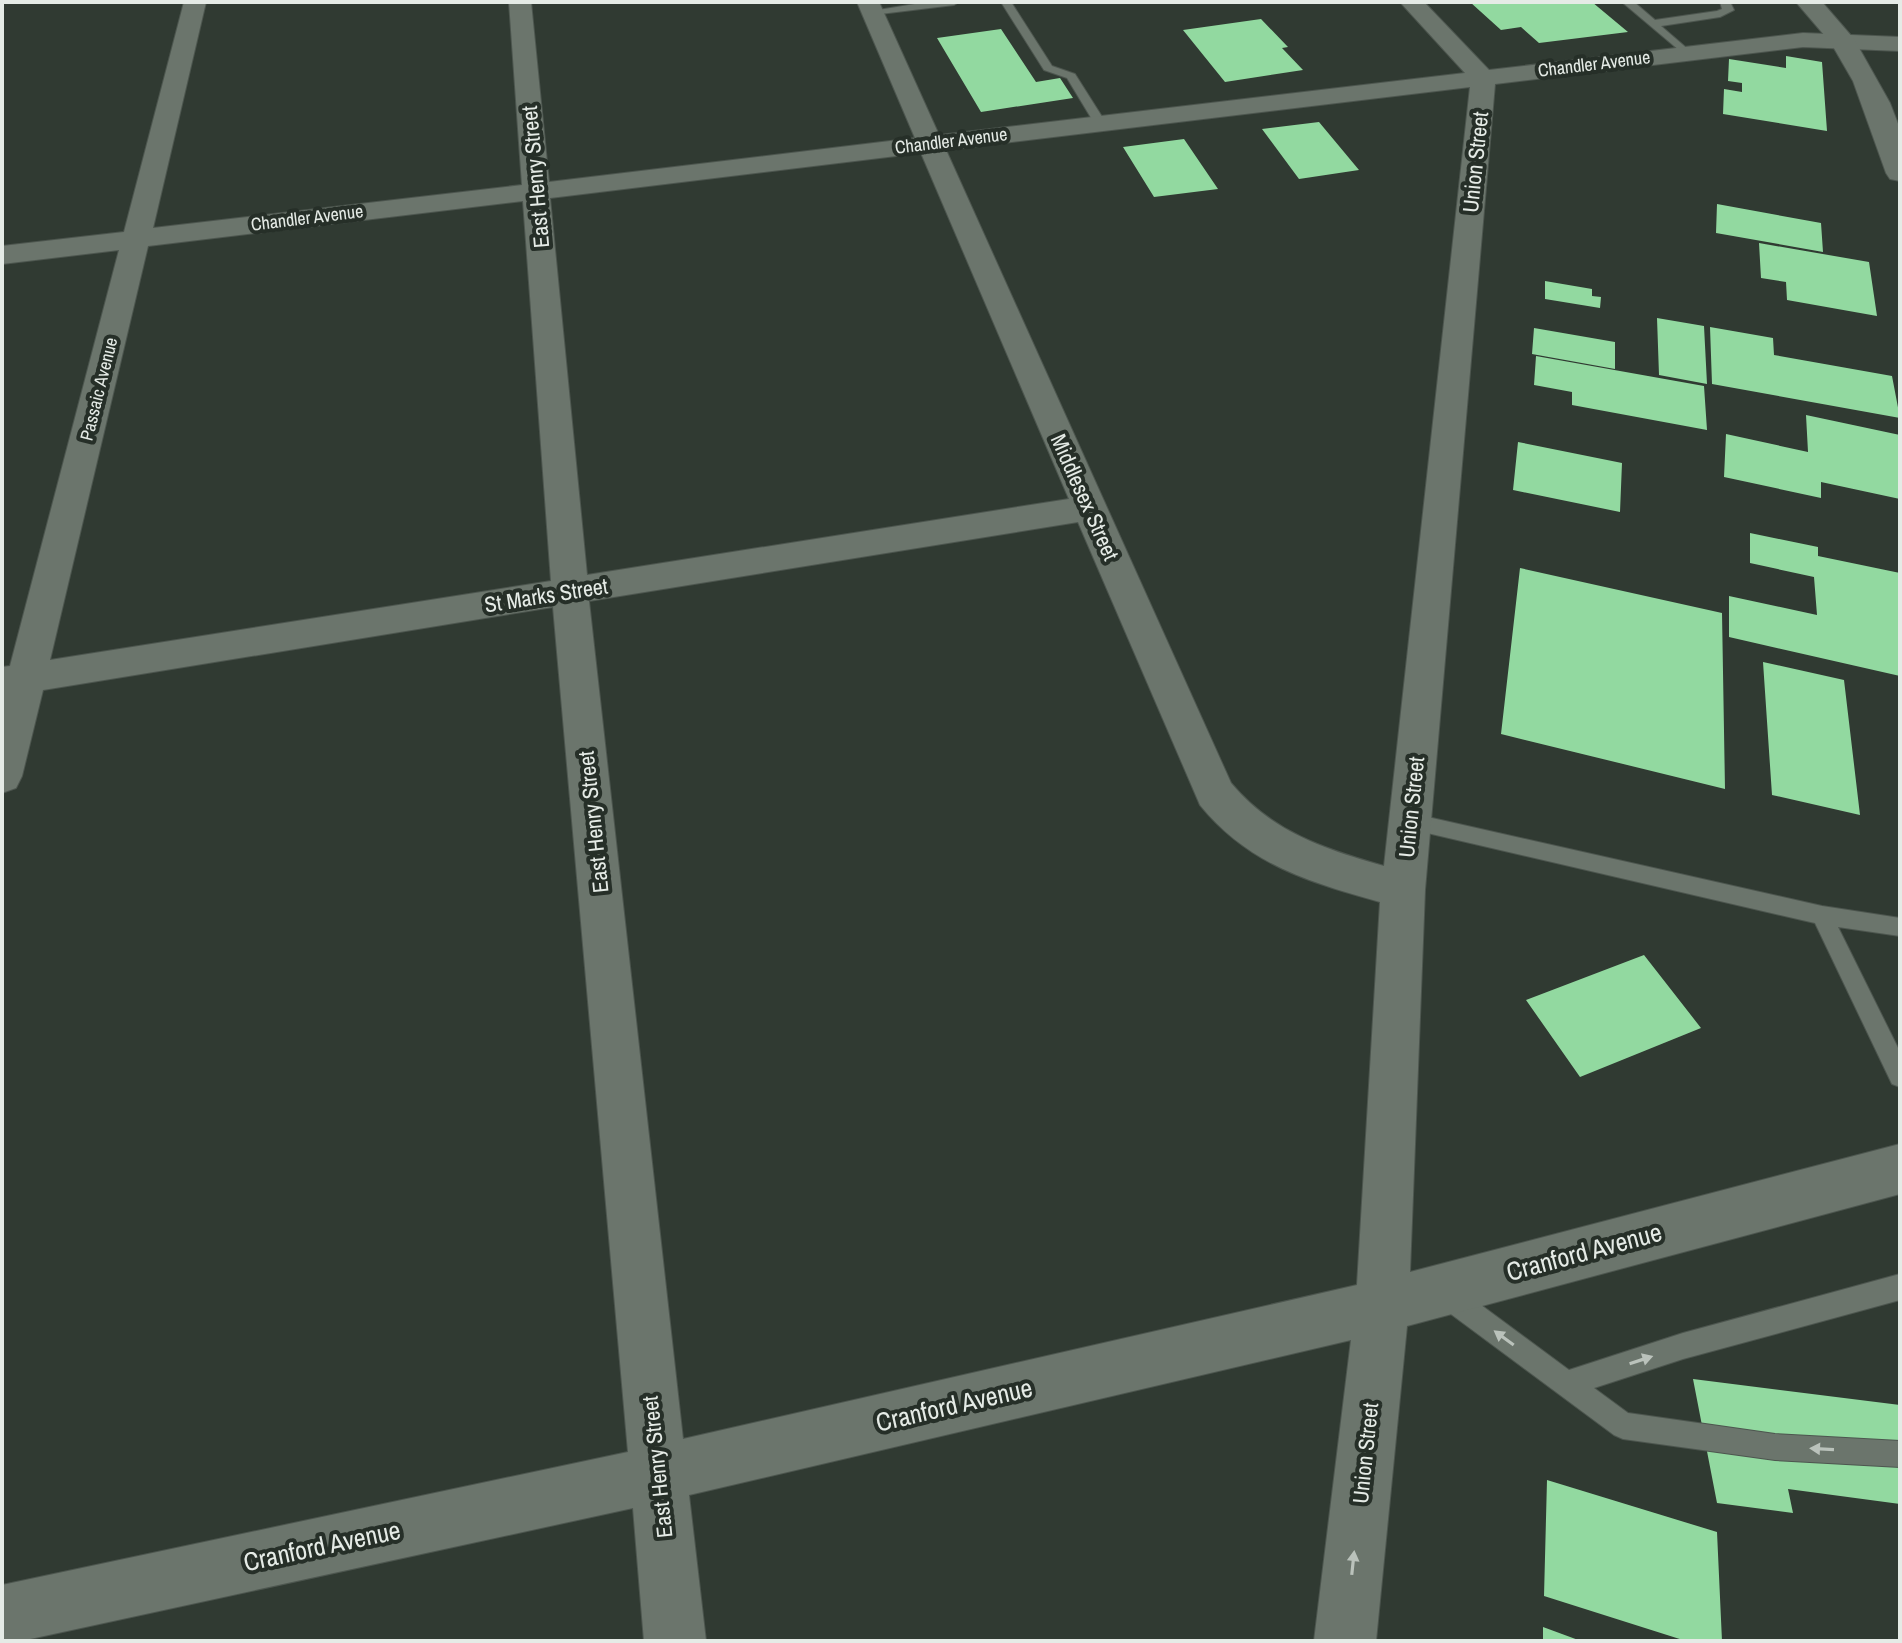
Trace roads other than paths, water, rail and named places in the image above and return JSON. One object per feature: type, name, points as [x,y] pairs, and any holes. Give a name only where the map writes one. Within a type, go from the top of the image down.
[{"type":"main road","points":[[1808,2],[1844,40],[1861,68],[1887,127],[1900,173]]},
{"type":"street","name":"Passaic Avenue","points":[[2,776],[14,680],[136,239],[195,2]]},
{"type":"street","name":"East Henry Street","points":[[520,2],[570,592],[675,1641]]},
{"type":"street","points":[[1411,2],[1483,78]]},
{"type":"street","name":"Middlesex Street","points":[[870,7],[1215,793],[1242,827],[1283,852],[1403,890]]},
{"type":"street","name":"Chandler Avenue","points":[[2,255],[1686,53],[1803,40],[1900,44]]},
{"type":"street","name":"Union Street","points":[[1345,1641],[1382,1306],[1403,890],[1483,78]]},
{"type":"street","name":"St Marks Street","points":[[14,680],[1089,508]]},
{"type":"street","name":"Cranford Avenue","points":[[2,1615],[657,1474],[1382,1306],[1900,1169]]},
{"type":"lane","points":[[870,7],[954,2]]},
{"type":"lane","points":[[1006,2],[1048,68],[1071,76],[1100,123]]},
{"type":"lane","points":[[1627,2],[1686,53]]},
{"type":"lane","points":[[1652,24],[1720,14],[1728,10],[1725,2]]},
{"type":"lane","points":[[1410,821],[1822,915],[1900,927]]},
{"type":"lane","points":[[1822,915],[1900,1076]]},
{"type":"lane","points":[[1567,1384],[1683,1346],[1900,1287]]},
{"type":"lane","points":[[1439,1290],[1623,1426],[1775,1447],[1900,1454]]}]
